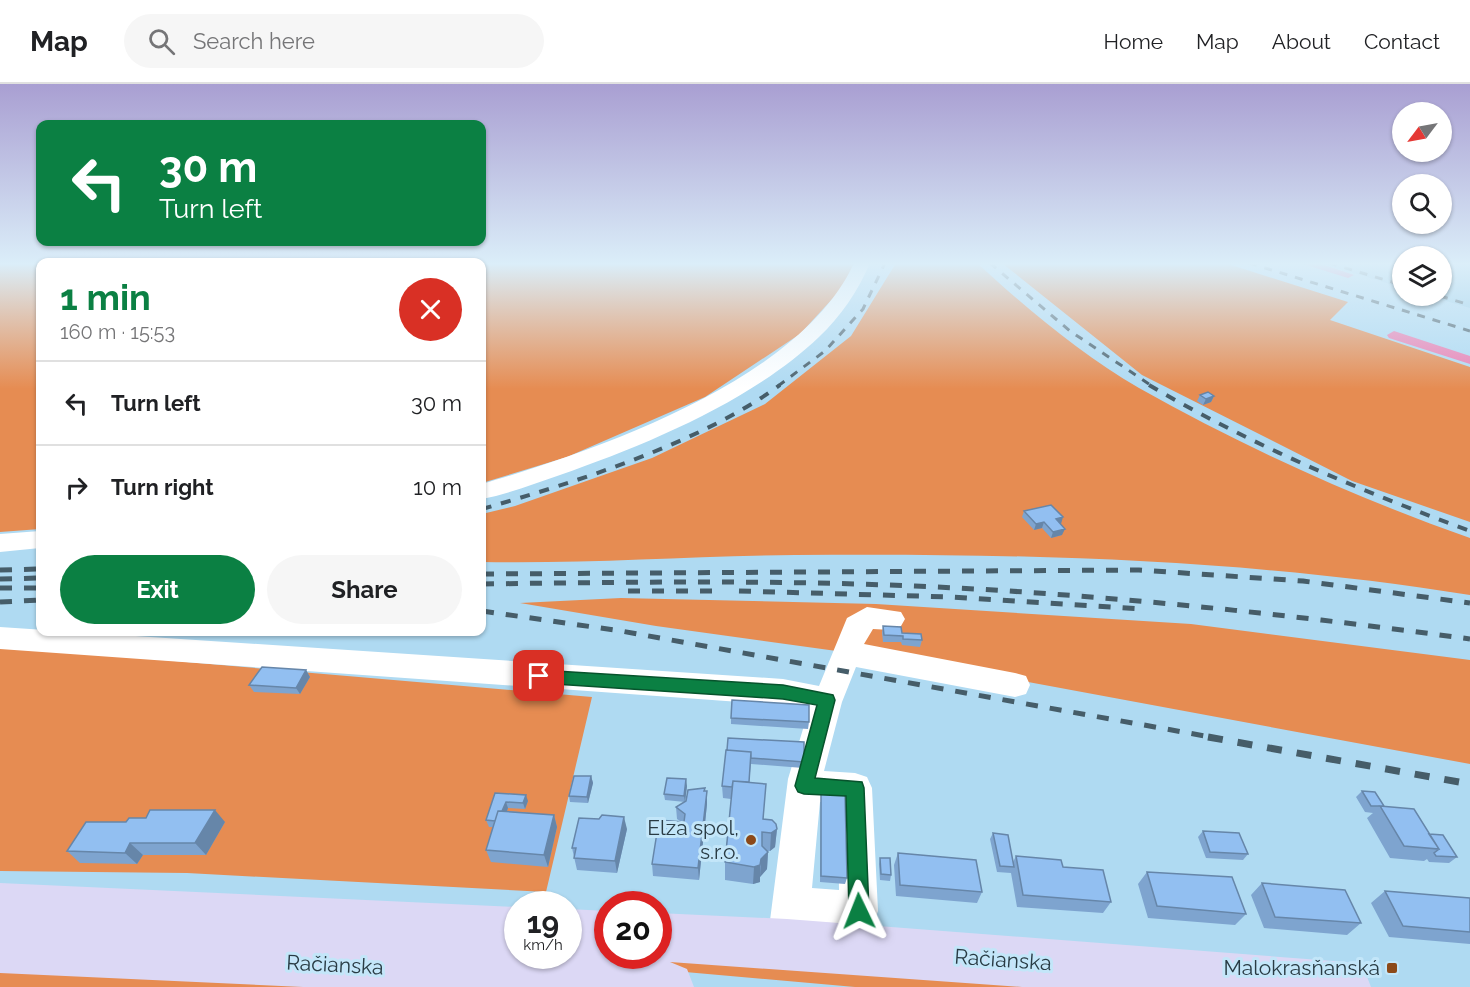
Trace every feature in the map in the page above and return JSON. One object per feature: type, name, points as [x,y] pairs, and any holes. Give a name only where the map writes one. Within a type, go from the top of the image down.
[{"type":"main road","points":[[0,907],[504,930]]},
{"type":"main road","name":"Račianska","points":[[672,936],[789,925],[1325,986]]},
{"type":"main road","name":"Račianska","points":[[0,948],[323,963],[669,987]]},
{"type":"lane","points":[[486,491],[562,465],[648,431],[716,398],[765,369],[809,337],[838,305]]},
{"type":"lane","points":[[0,543],[36,540]]},
{"type":"lane","points":[[804,786],[855,788],[859,911],[789,925],[804,786],[827,700],[835,687],[857,626],[867,618],[891,619]]},
{"type":"lane","points":[[0,638],[783,692],[827,700]]},
{"type":"lane","points":[[844,658],[859,655],[1015,685]]},
{"type":"shaded area","points":[[0,305],[36,305],[36,529],[0,532]]},
{"type":"shaded area","points":[[486,305],[827,305],[800,334],[705,397],[567,457],[486,482]]},
{"type":"shaded area","points":[[870,305],[1025,305],[1055,330],[1118,375],[1219,431],[1343,489],[1470,538],[1470,595],[1303,573],[1049,557],[795,555],[486,562],[486,513],[515,506],[652,458],[765,404],[851,336]]},
{"type":"shaded area","points":[[1055,305],[1345,305],[1330,320],[1470,367],[1470,522],[1352,481],[1142,375]]},
{"type":"shaded area","points":[[621,598],[876,604],[1191,624],[1470,660],[1470,764],[931,664],[656,626],[520,603]]},
{"type":"shaded area","points":[[0,646],[592,697],[546,891],[187,873],[0,871]]},
{"type":"shaded area","points":[[0,922],[504,955],[504,957]]},
{"type":"shaded area","points":[[582,956],[594,956],[594,964],[582,963]]},
{"type":"shaded area","points":[[672,957],[1115,987],[855,987],[652,969],[672,969]]},
{"type":"shaded area","points":[[0,965],[404,987],[0,987]]},
{"type":"building","points":[[1208,392],[1214,396],[1206,399],[1200,395]]},
{"type":"building","points":[[1051,505],[1063,517],[1056,519],[1065,529],[1053,532],[1044,522],[1036,524],[1024,511]]},
{"type":"building","points":[[883,626],[901,627],[902,633],[921,634],[922,640],[884,635]]},
{"type":"building","points":[[262,667],[306,670],[296,688],[249,685]]},
{"type":"building","points":[[732,700],[809,705],[809,722],[731,718]]},
{"type":"building","points":[[728,738],[804,742],[804,762],[751,758],[751,752],[727,750]]},
{"type":"building","points":[[726,750],[751,752],[749,782],[733,781],[732,787],[722,786]]},
{"type":"building","points":[[574,776],[591,776],[587,797],[569,796]]},
{"type":"building","points":[[667,778],[686,779],[684,796],[664,794]]},
{"type":"building","name":"Elza spol, s.r.o.","points":[[733,781],[766,784],[763,819],[772,820],[776,824],[777,829],[771,833],[762,832],[762,846],[768,852],[761,859],[760,865],[754,867],[725,862]]},
{"type":"building","points":[[705,788],[704,791],[707,791],[698,868],[652,864],[659,820],[684,822],[685,814],[676,807],[686,801],[688,790]]},
{"type":"building","points":[[1362,791],[1375,792],[1384,806],[1371,806]]},
{"type":"building","points":[[495,793],[526,795],[523,803],[506,802],[502,811],[498,811],[495,821],[486,820]]},
{"type":"building","points":[[821,793],[845,795],[847,878],[821,876]]},
{"type":"building","points":[[1380,806],[1414,809],[1439,849],[1404,846]]},
{"type":"building","points":[[150,810],[215,810],[195,843],[130,843],[125,853],[67,851],[86,822],[126,822],[129,818],[146,818]]},
{"type":"building","points":[[498,811],[554,815],[544,855],[486,850]]},
{"type":"building","points":[[602,815],[624,817],[615,861],[574,858],[576,848],[572,848],[579,818],[599,819]]},
{"type":"building","points":[[1203,831],[1239,833],[1248,854],[1210,852]]},
{"type":"building","points":[[993,833],[1008,835],[1014,867],[1000,866]]},
{"type":"building","points":[[1429,834],[1443,835],[1457,857],[1436,856],[1434,853],[1439,849]]},
{"type":"building","points":[[898,853],[976,860],[982,892],[900,885]]},
{"type":"building","points":[[1016,856],[1061,860],[1063,867],[1103,870],[1111,902],[1023,895]]},
{"type":"building","points":[[880,858],[890,858],[891,875],[881,874]]},
{"type":"building","points":[[1147,872],[1232,877],[1246,914],[1157,906]]},
{"type":"building","points":[[1262,883],[1345,890],[1361,923],[1275,917]]},
{"type":"building","points":[[1385,891],[1470,898],[1470,932],[1403,926]]},
{"type":"waterway","points":[[1394,335],[1470,360]]},
{"type":"railway","points":[[778,386],[825,351],[865,305]]},
{"type":"railway","points":[[1040,305],[1070,331],[1152,386]]},
{"type":"railway","points":[[1386,305],[1470,331]]},
{"type":"railway","points":[[486,508],[597,473],[676,443],[748,406],[780,385]]},
{"type":"railway","points":[[1149,385],[1266,447],[1387,499],[1470,531]]},
{"type":"railway","points":[[0,570],[36,569]]},
{"type":"railway","points":[[486,574],[1139,570],[1303,581],[1470,603]]},
{"type":"railway","points":[[0,579],[36,578]]},
{"type":"railway","points":[[486,584],[753,582],[915,586],[1054,594],[1193,606],[1470,639]]},
{"type":"railway","points":[[0,588],[36,588]]},
{"type":"railway","points":[[628,591],[712,591]]},
{"type":"railway","points":[[739,591],[952,597],[1141,609]]},
{"type":"railway","points":[[0,602],[36,600]]},
{"type":"railway","points":[[486,612],[621,631],[1216,738]]},
{"type":"railway","points":[[1208,737],[1470,784]]},
{"type":"place","name":"Elza spol, s.r.o.","points":[[751,840]]},
{"type":"place","name":"Malokrasňanská","points":[[1392,968]]},
{"type":"route","points":[[539,676],[783,692],[827,700],[804,786],[855,788],[859,911]]}]
